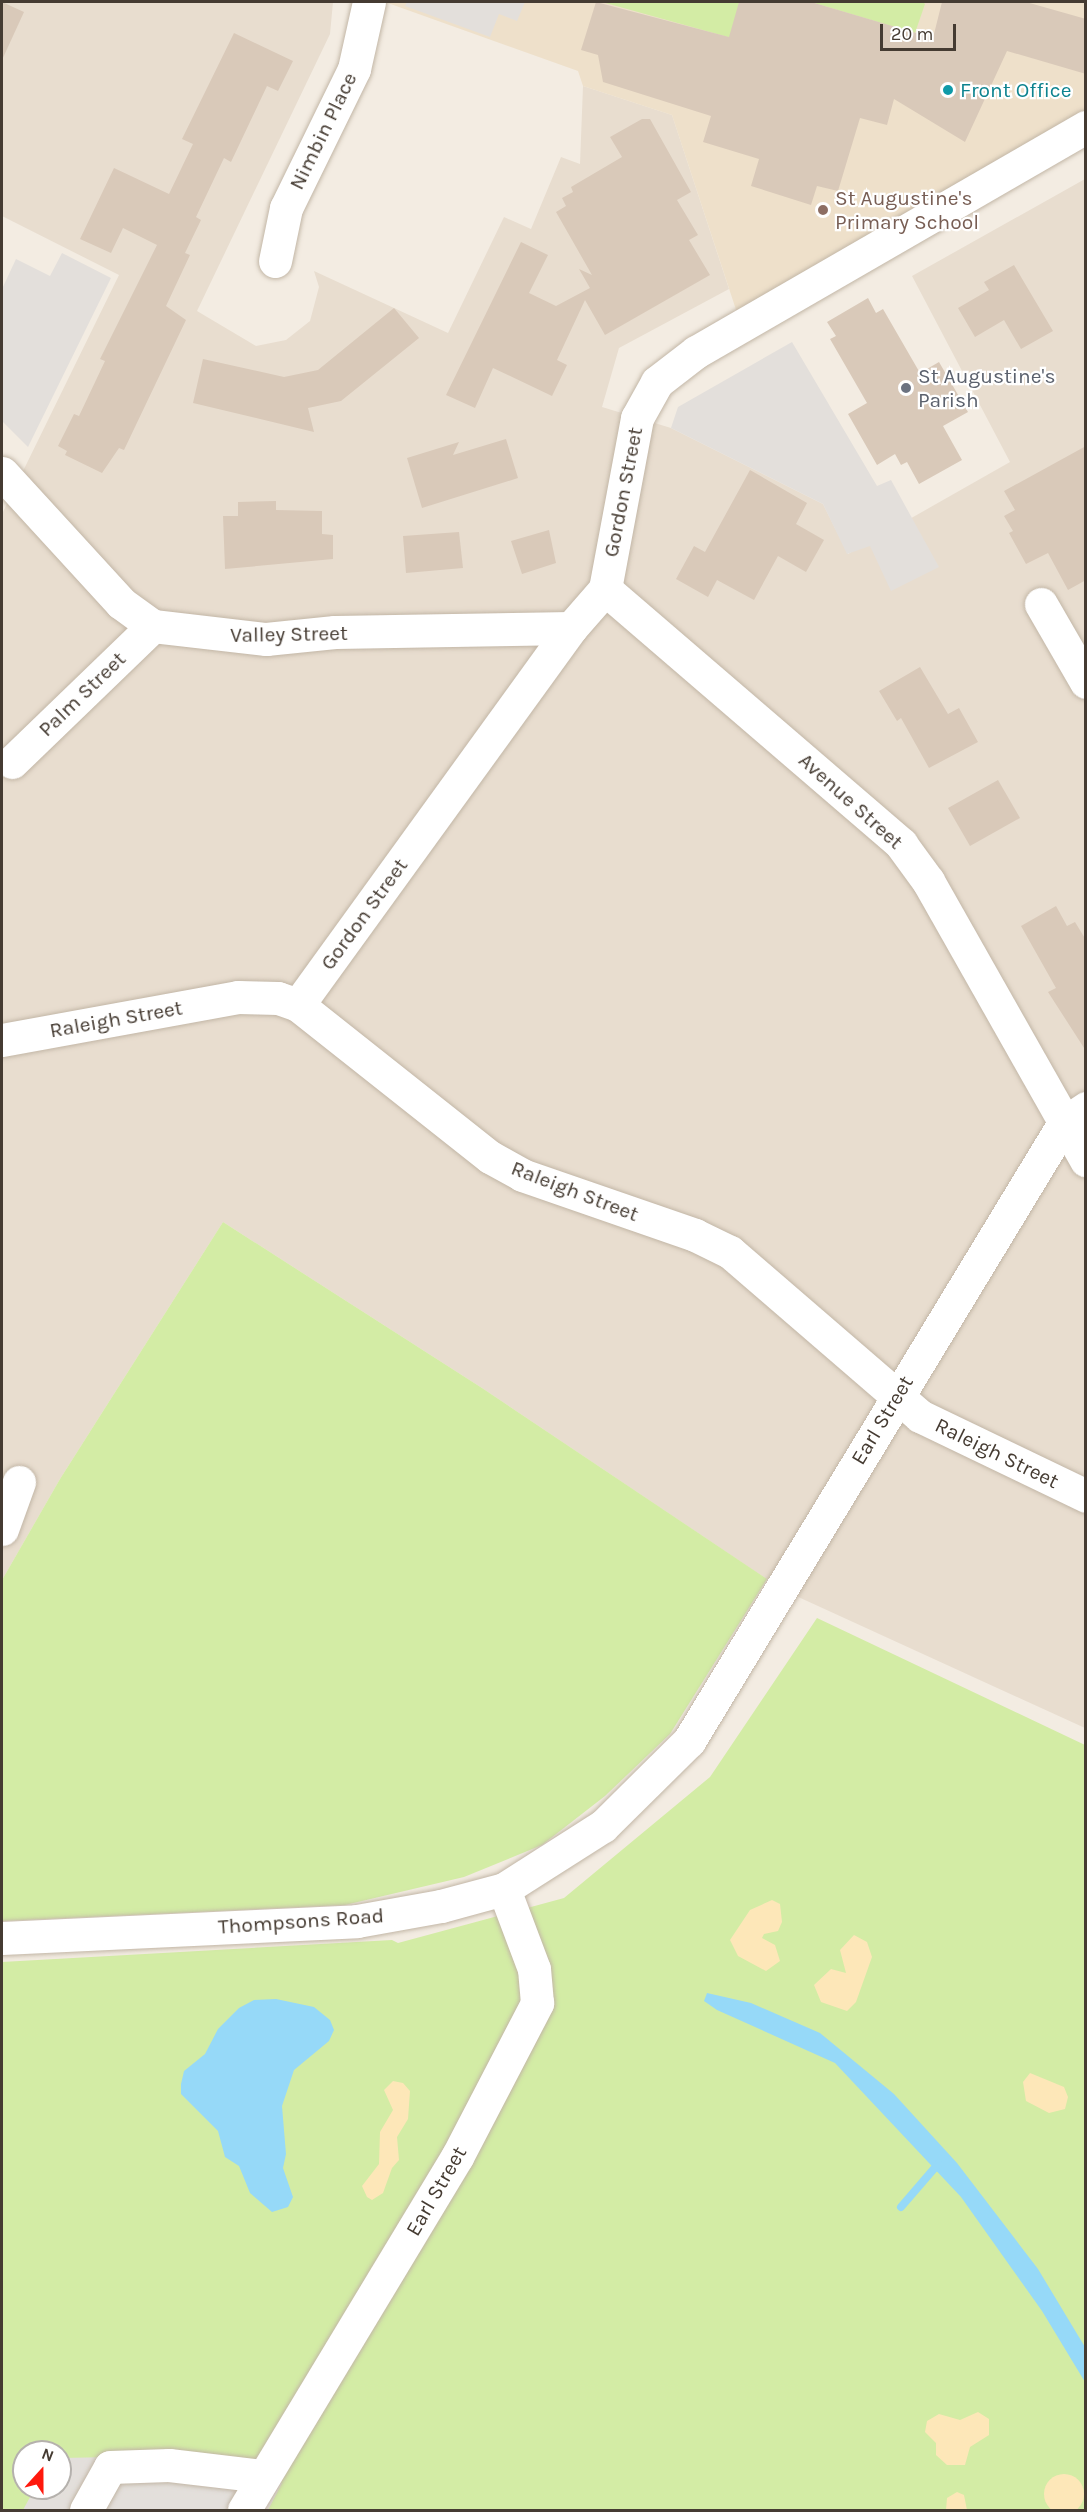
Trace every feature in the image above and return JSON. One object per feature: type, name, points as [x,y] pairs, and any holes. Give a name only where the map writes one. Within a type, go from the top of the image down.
[{"type":"street","name":"Nimbin Place","points":[[275,261],[286,208],[354,69],[369,2]]},
{"type":"street","name":"Gordon Street","points":[[298,1005],[571,627],[605,590],[637,418],[657,382],[696,352],[1083,134]]},
{"type":"street","name":"Valley Street","points":[[2,473],[121,603],[153,626],[266,639],[335,632],[571,627]]},
{"type":"street","name":"Avenue Street","points":[[605,590],[902,844],[928,881],[1075,1115],[1086,1160]]},
{"type":"street","points":[[1041,604],[1086,682]]},
{"type":"street","name":"Palm Street","points":[[12,762],[153,626]]},
{"type":"street","name":"Raleigh Street","points":[[2,1040],[238,997],[278,998],[298,1005],[490,1157],[522,1175],[695,1235],[730,1252],[895,1397],[920,1416],[1086,1496]]},
{"type":"street","name":"Earl Street","points":[[688,1741],[783,1590],[895,1397],[1075,1115]]},
{"type":"street","points":[[2,1529],[19,1482]]},
{"type":"street","name":"Thompsons Road","points":[[2,1938],[357,1921],[441,1906],[504,1889],[603,1826],[688,1741]]},
{"type":"street","name":"Earl Street","points":[[244,2511],[457,2157],[537,2003],[534,1969],[504,1889]]},
{"type":"street","points":[[86,2511],[110,2467],[159,2464],[263,2476]]},
{"type":"shaded area","points":[[2,2],[333,2],[330,34],[197,311],[256,346],[286,340],[310,321],[319,287],[314,271],[448,333],[504,217],[531,229],[561,157],[580,164],[583,86],[672,115],[729,289],[619,348],[602,407],[671,428],[823,504],[848,554],[1010,462],[912,276],[1085,179],[1085,1728],[783,1590],[482,1388],[223,1222],[60,1479],[2,1580],[2,514],[119,275],[2,216]]},
{"type":"shaded area","name":"St Augustine's Primary School","points":[[385,2],[1085,2],[1085,127],[742,328],[672,115],[583,86],[578,71]]},
{"type":"shaded area","points":[[407,2],[525,2],[517,21],[499,14],[490,37],[405,6]]},
{"type":"shaded area","points":[[62,253],[111,278],[28,447],[2,421],[2,289],[16,259],[50,276]]},
{"type":"shaded area","points":[[792,342],[877,486],[891,480],[939,567],[891,591],[870,546],[847,554],[823,504],[671,428],[678,407]]},
{"type":"shaded area","points":[[164,2456],[282,2483],[268,2510],[23,2510],[28,2500],[72,2500],[72,2458]]},
{"type":"green space","points":[[602,2],[739,2],[735,39]]},
{"type":"green space","points":[[811,2],[923,2],[925,4],[915,33]]},
{"type":"green space","points":[[223,1222],[482,1388],[767,1579],[670,1734],[605,1796],[542,1845],[464,1877],[345,1905],[2,1921],[2,1580],[60,1479]]},
{"type":"green space","points":[[817,1618],[1085,1745],[1085,2510],[2,2510],[2,1962],[392,1940],[398,1943],[564,1898],[710,1777]]},
{"type":"sand","points":[[772,1900],[780,1904],[782,1922],[778,1931],[764,1934],[762,1938],[775,1945],[780,1961],[766,1971],[738,1956],[730,1940],[750,1910]]},
{"type":"sand","points":[[854,1935],[867,1942],[872,1957],[856,2002],[847,2011],[821,2002],[814,1985],[831,1969],[846,1973],[840,1950]]},
{"type":"sand","points":[[1030,2073],[1064,2087],[1068,2097],[1065,2109],[1049,2113],[1026,2101],[1023,2082]]},
{"type":"sand","points":[[393,2081],[403,2083],[410,2091],[408,2119],[397,2137],[399,2160],[392,2168],[383,2193],[372,2200],[367,2197],[362,2186],[379,2164],[380,2132],[393,2110],[384,2090]]},
{"type":"sand","points":[[978,2412],[989,2419],[989,2435],[970,2447],[965,2465],[947,2465],[936,2455],[936,2443],[925,2432],[927,2421],[939,2414],[960,2420]]},
{"type":"sand","points":[[1064,2474],[1078,2480],[1084,2494],[1078,2508],[1064,2514],[1050,2508],[1044,2494],[1050,2480]]},
{"type":"sand","points":[[957,2492],[964,2495],[967,2510],[946,2510],[947,2498]]},
{"type":"water","points":[[707,1993],[751,2003],[820,2033],[894,2094],[957,2163],[1038,2269],[1085,2347],[1085,2382],[1042,2311],[961,2197],[835,2063],[717,2010],[704,2001]]},
{"type":"water","points":[[276,1999],[314,2007],[330,2020],[334,2030],[329,2041],[294,2070],[282,2106],[286,2154],[283,2168],[293,2197],[288,2207],[272,2212],[250,2193],[239,2166],[225,2157],[218,2131],[181,2094],[181,2084],[184,2071],[205,2054],[218,2029],[239,2008],[254,2000]]},
{"type":"building","points":[[2,2],[24,12],[2,60]]},
{"type":"building","points":[[596,2],[729,37],[739,2],[811,2],[933,38],[942,2],[1026,2],[1086,19],[1086,74],[1007,51],[965,142],[894,99],[887,125],[860,118],[838,191],[817,186],[811,205],[751,186],[759,159],[703,142],[711,116],[603,82],[598,55],[581,50]]},
{"type":"building","points":[[234,33],[293,61],[278,91],[267,86],[231,162],[224,158],[196,217],[201,220],[185,253],[190,255],[166,306],[186,320],[124,450],[119,448],[102,473],[65,455],[67,451],[58,446],[74,414],[79,416],[105,361],[100,359],[157,245],[123,228],[111,253],[80,239],[114,168],[169,194],[193,144],[182,139]]},
{"type":"building","points":[[642,119],[650,119],[691,192],[677,200],[698,235],[689,240],[710,275],[605,335],[585,300],[557,360],[567,365],[552,396],[493,368],[475,408],[446,395],[521,242],[548,255],[529,293],[556,306],[590,288],[579,269],[592,275],[556,212],[566,206],[562,198],[573,192],[571,187],[622,157],[610,137]]},
{"type":"building","points":[[1014,265],[1053,331],[1021,349],[1004,320],[975,337],[958,308],[989,290],[984,282]]},
{"type":"building","name":"St Augustine's Parish","points":[[868,298],[876,313],[883,309],[920,373],[939,362],[968,412],[943,426],[962,460],[919,484],[907,462],[901,465],[895,454],[877,465],[848,414],[867,403],[830,339],[836,336],[827,322]]},
{"type":"building","points":[[394,308],[419,338],[341,401],[308,408],[314,432],[193,403],[203,359],[284,377],[318,370]]},
{"type":"building","points":[[506,439],[518,478],[422,508],[407,458],[459,442],[453,455]]},
{"type":"building","points":[[1086,446],[1086,580],[1068,590],[1048,553],[1026,564],[1009,533],[1013,531],[1004,516],[1015,510],[1004,491]]},
{"type":"building","points":[[750,470],[807,503],[796,524],[824,540],[806,572],[778,556],[754,600],[717,580],[708,597],[676,579],[694,546],[705,552]]},
{"type":"building","points":[[276,501],[276,510],[322,511],[322,534],[333,535],[333,559],[225,569],[223,516],[238,516],[238,502]]},
{"type":"building","points":[[549,530],[556,563],[522,574],[511,541]]},
{"type":"building","points":[[459,532],[463,568],[406,573],[403,536]]},
{"type":"building","points":[[920,667],[948,714],[959,708],[978,742],[929,768],[901,718],[897,721],[879,691]]},
{"type":"building","points":[[998,780],[1020,818],[970,846],[948,808]]},
{"type":"building","points":[[1056,906],[1067,926],[1075,922],[1086,940],[1086,1051],[1048,992],[1056,988],[1021,926]]},
{"type":"waterway","points":[[901,2207],[938,2164]]},
{"type":"place","name":"Front Office","points":[[948,90]]},
{"type":"place","name":"St Augustine's Primary School","points":[[823,210]]},
{"type":"place","name":"St Augustine's Parish","points":[[906,388]]}]
